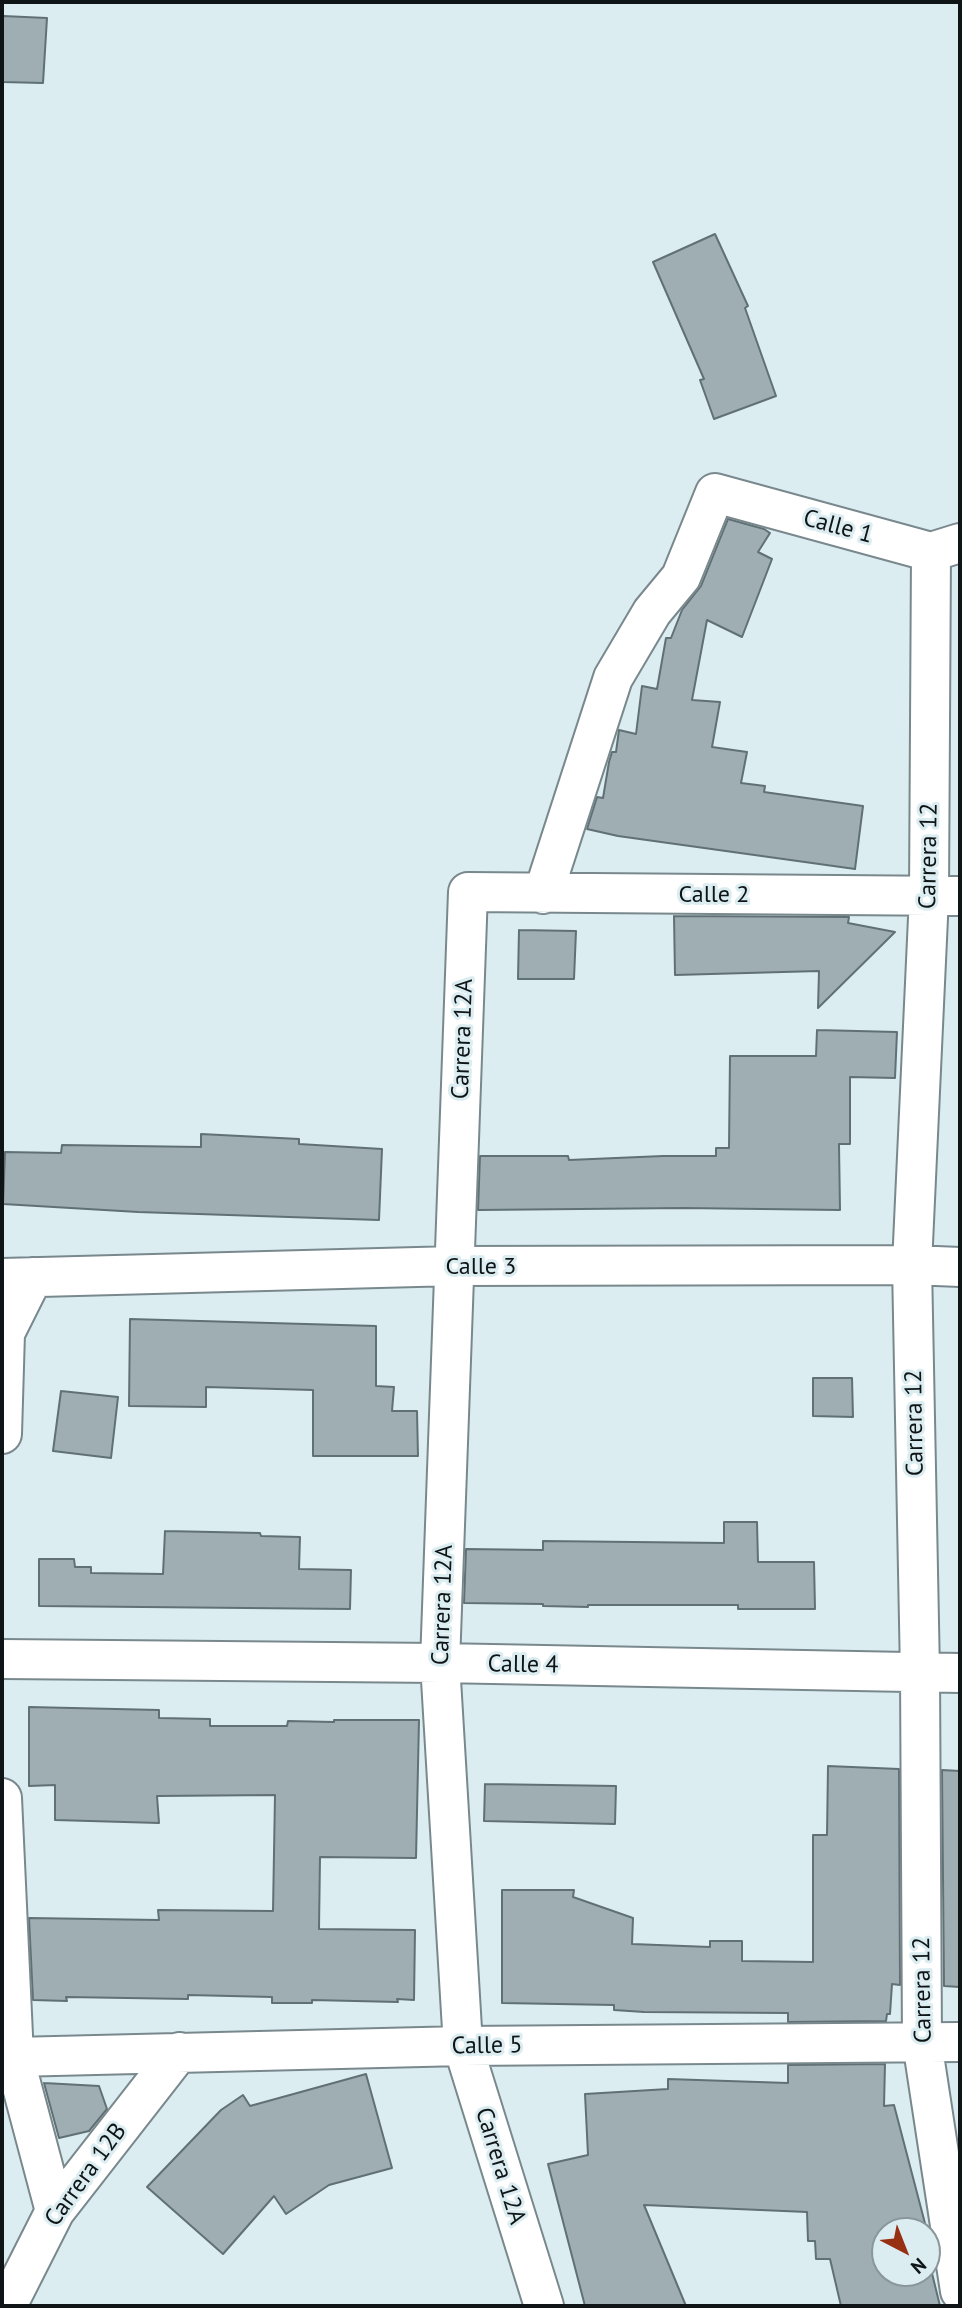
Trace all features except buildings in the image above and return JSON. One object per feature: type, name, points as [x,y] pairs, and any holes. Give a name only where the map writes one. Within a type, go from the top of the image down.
[{"type":"street","name":"Calle 1","points":[[543,894],[613,678],[652,612],[681,577],[715,493],[946,548]]},
{"type":"street","name":"Carrera 12","points":[[946,548],[945,896],[912,1265],[920,1673],[922,2042],[960,2291]]},
{"type":"street","name":"Calle 2","points":[[468,892],[945,896]]},
{"type":"street","name":"Carrera 12A","points":[[468,892],[440,1663],[463,2046],[544,2306]]},
{"type":"street","name":"Calle 3","points":[[18,1278],[455,1266],[960,1267]]},
{"type":"street","points":[[2,1434],[5,1334],[18,1278]]},
{"type":"street","name":"Calle 4","points":[[2,1659],[440,1663],[960,1673]]},
{"type":"street","points":[[2,1798],[13,2057],[55,2211]]},
{"type":"street","name":"Calle 5","points":[[13,2057],[463,2046],[960,2042]]},
{"type":"street","name":"Carrera 12B","points":[[7,2306],[55,2211],[179,2052]]}]
